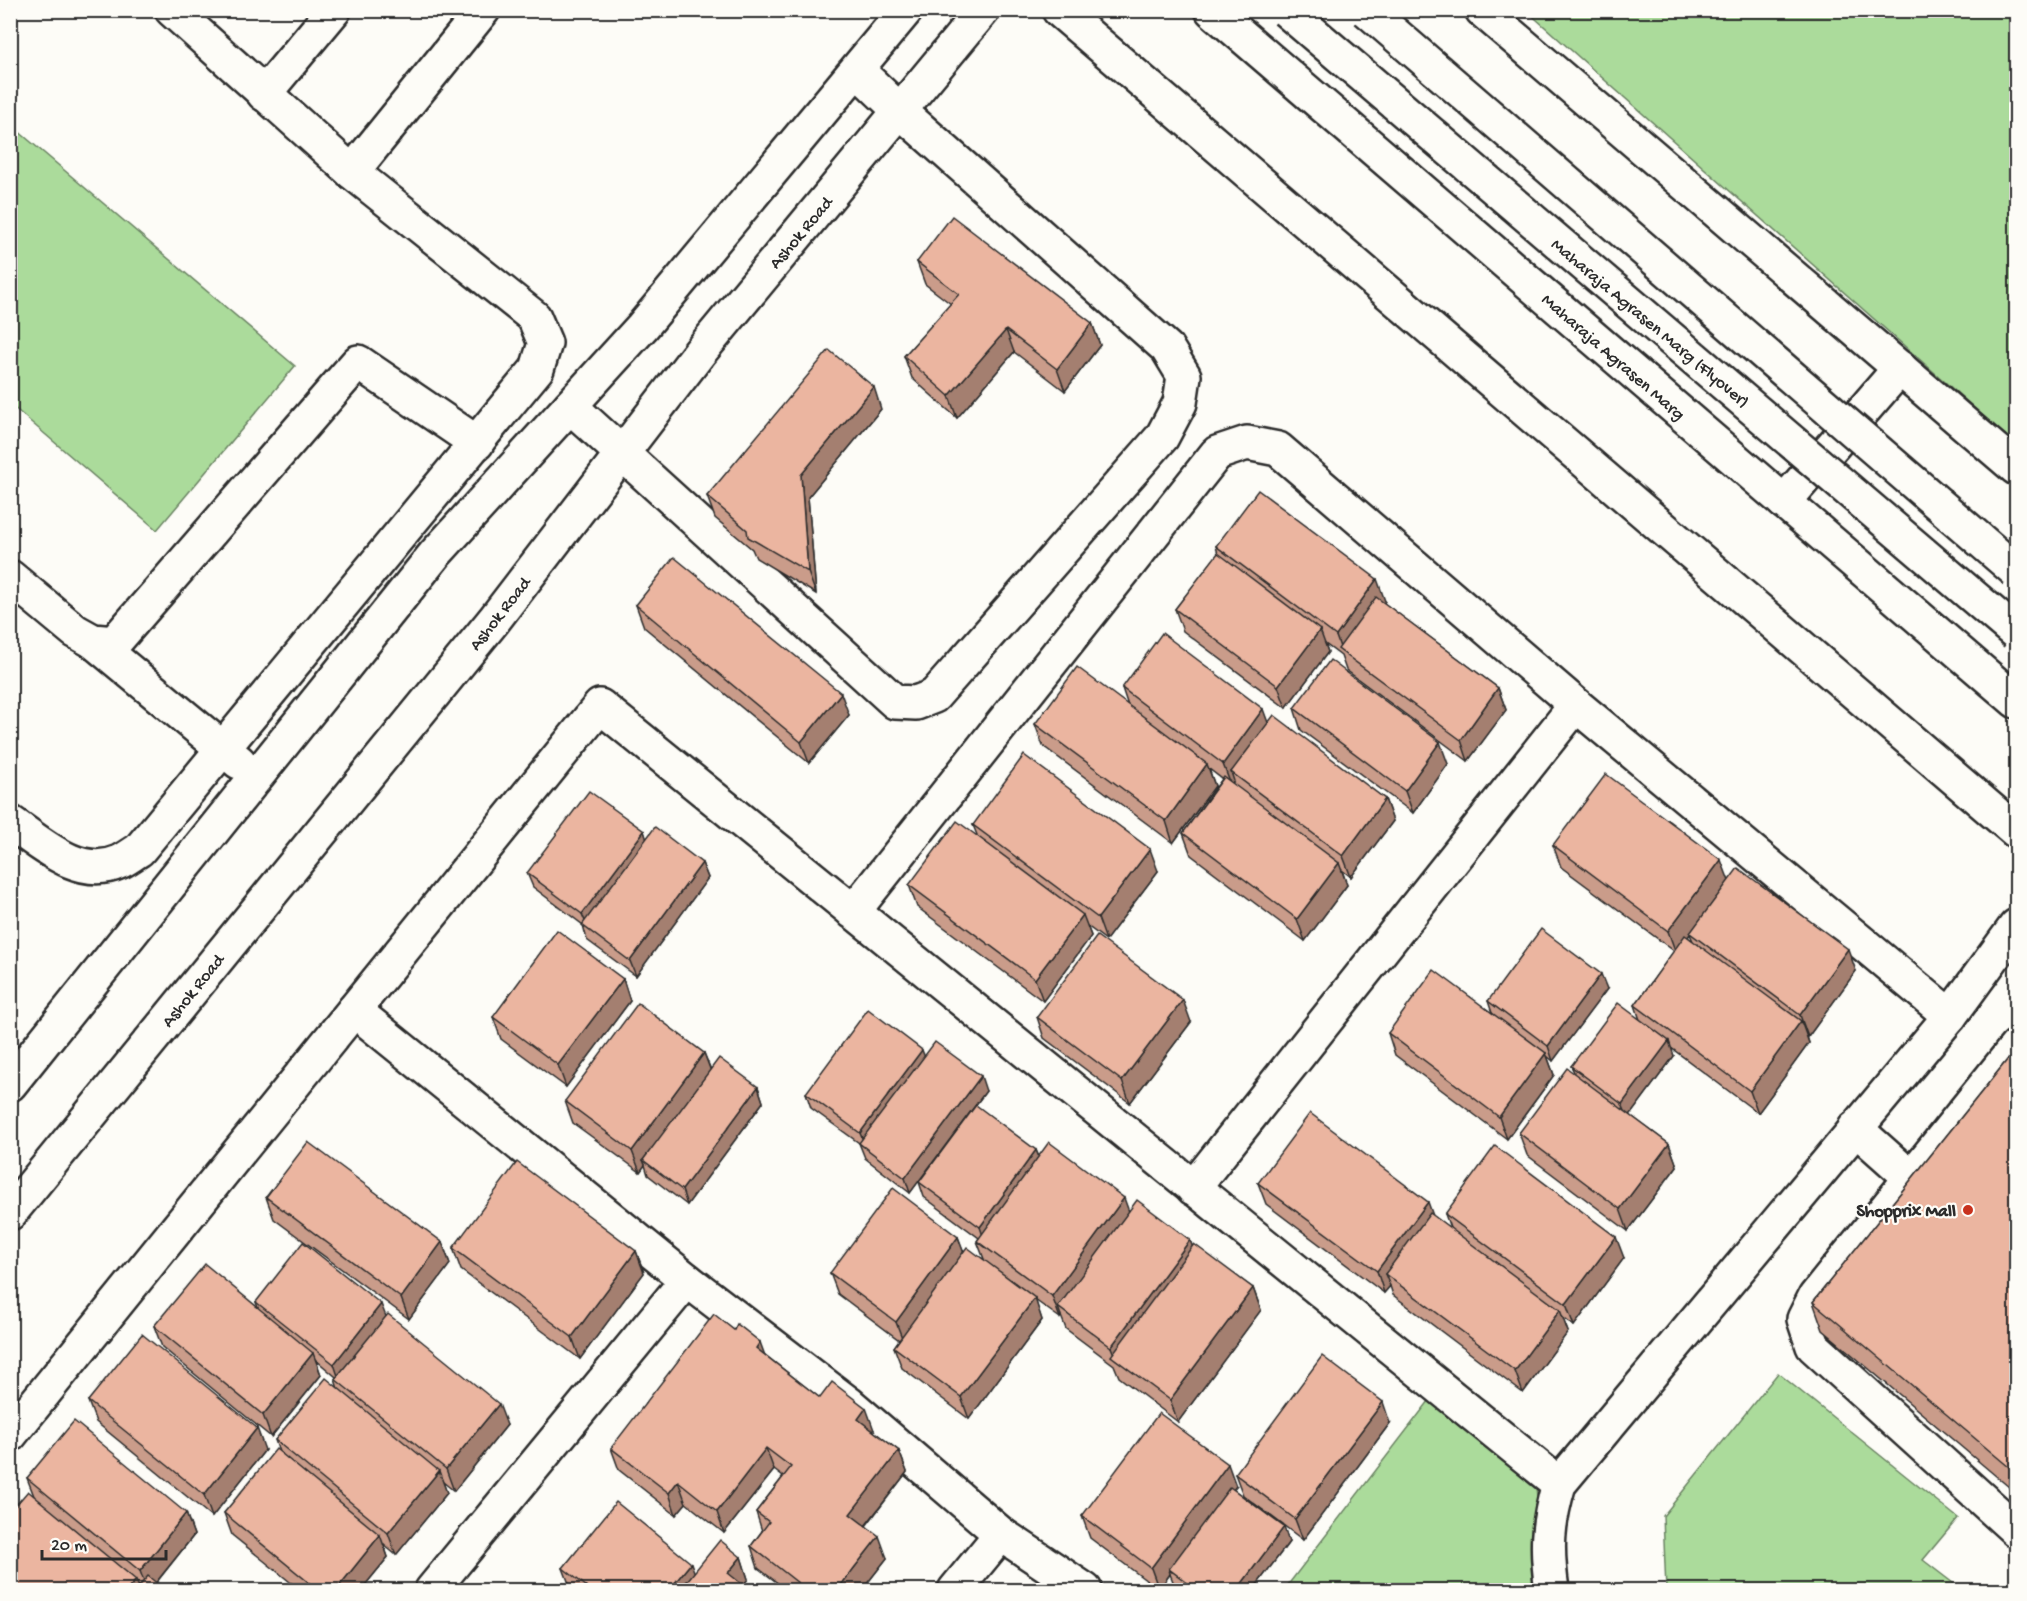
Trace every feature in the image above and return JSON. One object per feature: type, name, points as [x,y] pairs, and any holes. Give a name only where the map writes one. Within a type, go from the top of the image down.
[{"type":"street","points":[[10,822],[67,861],[93,867],[117,863],[139,850],[537,369],[545,343],[534,317],[352,172],[172,10]]},
{"type":"street","points":[[264,94],[334,10]]},
{"type":"street","points":[[352,172],[483,10]]},
{"type":"street","points":[[10,1084],[435,554],[642,327],[906,10]]},
{"type":"street","name":"Ashok Road","points":[[10,1213],[494,621],[700,352],[983,10]]},
{"type":"street","points":[[1059,10],[2016,831]]},
{"type":"street","name":"Maharaja Agrasen Marg","points":[[1212,10],[2016,701]]},
{"type":"street","name":"Maharaja Agrasen Marg (Flyover)","points":[[1286,10],[2016,633]]},
{"type":"street","points":[[1367,10],[2016,571]]},
{"type":"street","points":[[1482,10],[2016,468]]},
{"type":"street","points":[[1503,10],[2016,451]]},
{"type":"street","points":[[570,406],[621,455],[895,702],[916,704],[934,696],[1162,437],[1180,403],[1184,376],[1167,348],[900,111],[857,70]]},
{"type":"street","points":[[93,640],[114,643],[358,362],[477,443]]},
{"type":"street","points":[[1784,502],[1900,368]]},
{"type":"street","points":[[853,912],[1217,453],[1247,443],[1278,449],[1576,705],[1950,1016]]},
{"type":"street","points":[[10,577],[75,631],[93,640],[257,776]]},
{"type":"street","points":[[1193,1188],[1576,705]]},
{"type":"street","points":[[10,1435],[600,706],[1558,1484]]},
{"type":"street","points":[[1552,1590],[1547,1559],[1549,1518],[1558,1484],[1950,1016],[2016,926]]},
{"type":"street","points":[[354,1010],[687,1280],[848,1402],[1001,1534],[1085,1590]]},
{"type":"street","points":[[2016,1047],[1815,1297],[1804,1319],[1813,1346],[2016,1530]]},
{"type":"street","points":[[1855,1128],[1910,1177]]},
{"type":"street","points":[[432,1590],[687,1280]]},
{"type":"street","points":[[955,1590],[1001,1534]]},
{"type":"green space","points":[[1527,11],[2016,11],[2016,445]]},
{"type":"green space","points":[[11,125],[295,366],[157,530],[11,405]]},
{"type":"green space","points":[[1778,1373],[1958,1518],[1923,1560],[1962,1590],[1666,1590],[1663,1516]]},
{"type":"green space","points":[[1429,1401],[1536,1488],[1548,1590],[1284,1590]]},
{"type":"building","points":[[952,216],[1092,323],[1057,369],[1006,330],[949,396],[904,356],[959,294],[917,262]]},
{"type":"building","points":[[829,350],[874,387],[801,475],[808,572],[748,537],[747,530],[707,496]]},
{"type":"building","points":[[1258,490],[1377,579],[1336,636],[1216,546]]},
{"type":"building","points":[[1218,553],[1320,630],[1278,686],[1175,609]]},
{"type":"building","points":[[674,557],[841,693],[801,742],[636,605]]},
{"type":"building","points":[[1376,597],[1498,688],[1461,740],[1338,649]]},
{"type":"building","points":[[1162,633],[1263,709],[1223,764],[1122,688]]},
{"type":"building","points":[[1330,660],[1440,742],[1405,791],[1294,708]]},
{"type":"building","points":[[1077,667],[1207,764],[1166,821],[1035,724]]},
{"type":"building","points":[[1274,715],[1385,799],[1343,856],[1231,772]]},
{"type":"building","points":[[1024,755],[1150,849],[1098,918],[973,825]]},
{"type":"building","points":[[1606,774],[1721,860],[1668,931],[1553,845]]},
{"type":"building","points":[[1224,777],[1339,863],[1297,919],[1183,833]]},
{"type":"building","points":[[589,791],[644,831],[582,914],[527,873]]},
{"type":"building","points":[[957,821],[1083,915],[1035,979],[909,885]]},
{"type":"building","points":[[655,827],[702,863],[630,961],[582,925]]},
{"type":"building","points":[[1738,868],[1848,949],[1800,1015],[1690,933]]},
{"type":"building","points":[[1541,929],[1601,974],[1548,1046],[1488,1001]]},
{"type":"building","points":[[557,930],[623,979],[558,1065],[493,1017]]},
{"type":"building","points":[[1685,935],[1801,1021],[1750,1091],[1635,1005]]},
{"type":"building","points":[[1097,936],[1183,1000],[1122,1081],[1037,1017]]},
{"type":"building","points":[[1434,970],[1546,1053],[1499,1117],[1388,1033]]},
{"type":"building","points":[[638,1003],[704,1053],[632,1151],[565,1101]]},
{"type":"building","points":[[1618,1003],[1669,1041],[1622,1104],[1571,1066]]},
{"type":"building","points":[[868,1009],[922,1050],[860,1133],[806,1093]]},
{"type":"building","points":[[935,1042],[981,1076],[905,1178],[859,1143]]},
{"type":"building","name":"Shopprix Mall","points":[[2016,1049],[2016,1473],[1813,1302]]},
{"type":"building","points":[[719,1058],[758,1087],[682,1190],[643,1160]]},
{"type":"building","points":[[1567,1068],[1669,1144],[1620,1209],[1519,1133]]},
{"type":"building","points":[[976,1105],[1036,1150],[980,1227],[919,1182]]},
{"type":"building","points":[[1310,1113],[1428,1202],[1377,1271],[1258,1183]]},
{"type":"building","points":[[308,1142],[442,1242],[401,1298],[266,1197]]},
{"type":"building","points":[[1049,1142],[1124,1198],[1052,1296],[977,1241]]},
{"type":"building","points":[[1495,1146],[1616,1237],[1566,1304],[1445,1214]]},
{"type":"building","points":[[517,1162],[636,1251],[572,1337],[453,1248]]},
{"type":"building","points":[[893,1188],[958,1237],[896,1322],[830,1273]]},
{"type":"building","points":[[1137,1200],[1190,1240],[1111,1347],[1058,1307]]},
{"type":"building","points":[[1430,1213],[1560,1310],[1515,1371],[1385,1274]]},
{"type":"building","points":[[303,1242],[381,1304],[334,1364],[256,1302]]},
{"type":"building","points":[[1194,1244],[1253,1288],[1170,1400],[1111,1356]]},
{"type":"building","points":[[967,1247],[1035,1298],[961,1397],[894,1347]]},
{"type":"building","points":[[205,1264],[313,1353],[263,1415],[154,1326]]},
{"type":"building","points":[[388,1314],[499,1404],[446,1469],[335,1379]]},
{"type":"building","points":[[714,1314],[734,1330],[737,1324],[760,1342],[756,1348],[820,1398],[832,1382],[866,1408],[858,1419],[899,1451],[850,1514],[879,1536],[837,1590],[807,1590],[751,1546],[769,1522],[756,1512],[791,1467],[766,1448],[717,1512],[678,1481],[669,1493],[611,1448]]},
{"type":"building","points":[[142,1334],[257,1428],[204,1495],[88,1401]]},
{"type":"building","points":[[1322,1356],[1383,1402],[1295,1519],[1235,1474]]},
{"type":"building","points":[[326,1378],[439,1471],[388,1533],[275,1440]]},
{"type":"building","points":[[1159,1413],[1228,1464],[1151,1568],[1082,1516]]},
{"type":"building","points":[[74,1421],[186,1513],[140,1571],[27,1478]]},
{"type":"building","points":[[276,1449],[380,1535],[336,1590],[318,1590],[224,1513]]},
{"type":"building","points":[[1230,1487],[1284,1527],[1237,1590],[1197,1590],[1169,1569]]},
{"type":"building","points":[[28,1491],[136,1580],[127,1590],[17,1590],[10,1585],[10,1512]]},
{"type":"building","points":[[616,1502],[691,1563],[669,1590],[591,1590],[563,1568]]},
{"type":"building","points":[[720,1540],[741,1557],[728,1573],[749,1590],[689,1590],[683,1586]]},
{"type":"building","points":[[148,1576],[165,1590],[136,1590]]},
{"type":"building","points":[[551,1583],[560,1590],[545,1590]]},
{"type":"place","name":"Shopprix Mall","points":[[1968,1210]]}]
